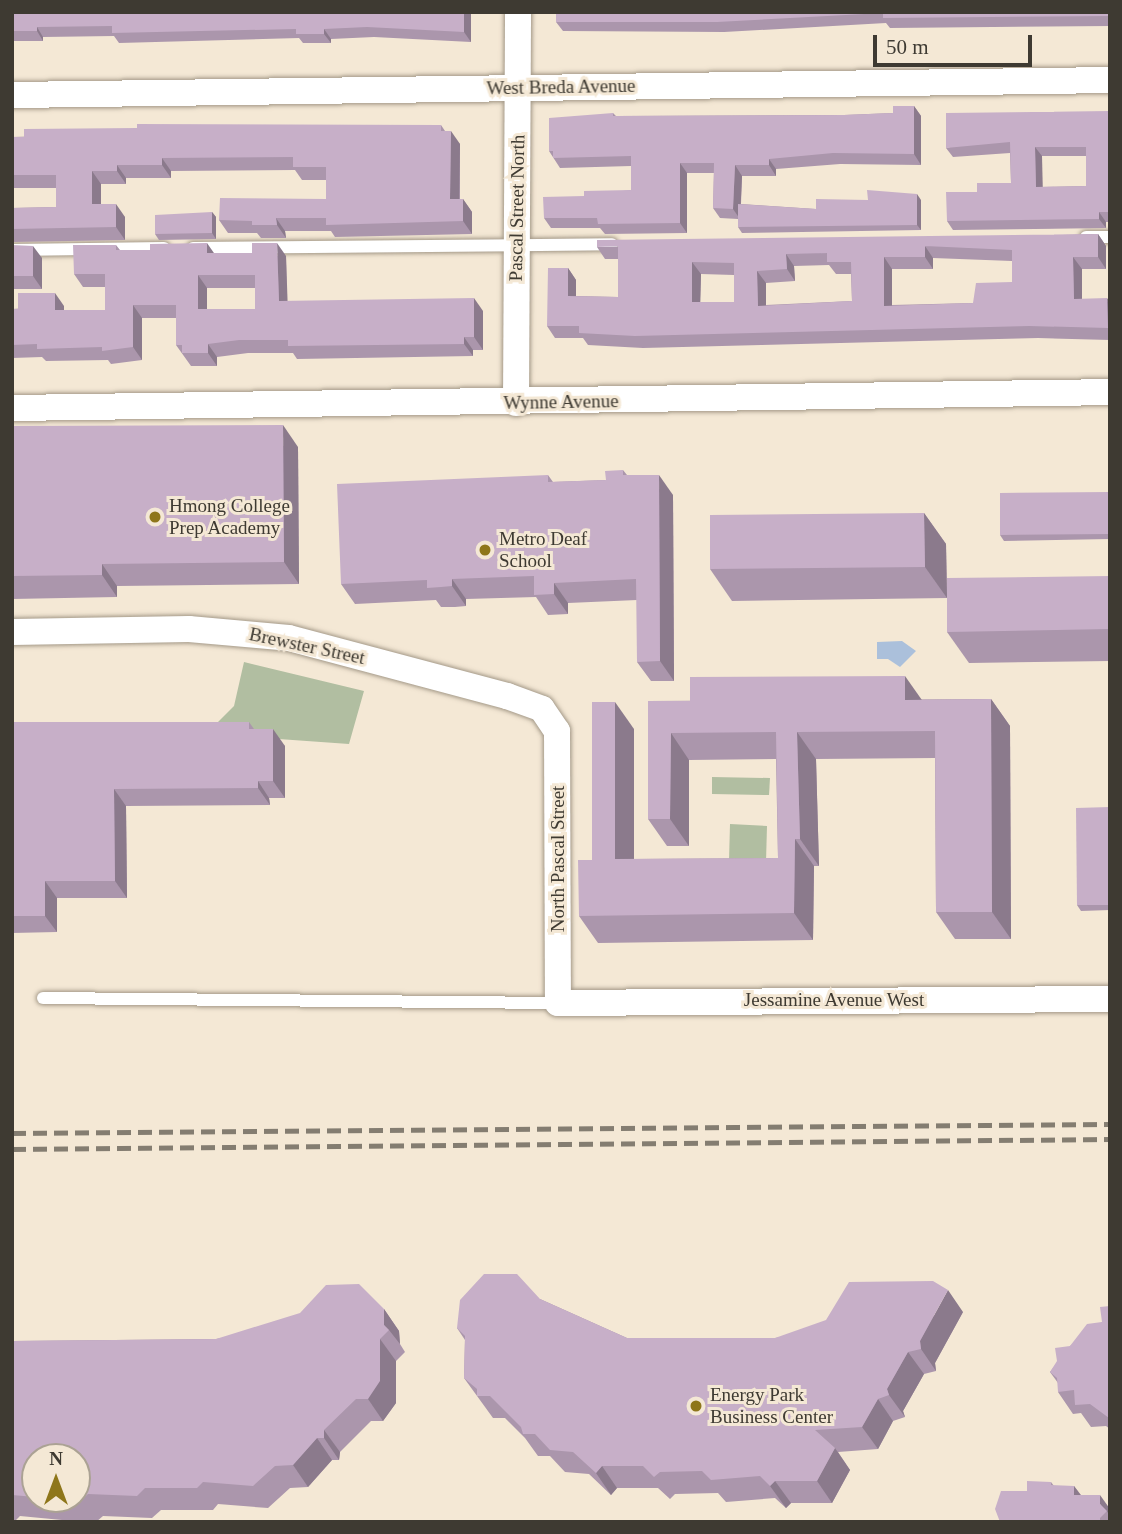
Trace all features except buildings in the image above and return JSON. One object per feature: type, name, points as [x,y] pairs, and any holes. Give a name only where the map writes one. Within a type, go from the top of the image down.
[{"type":"street","name":"Pascal Street North","points":[[516,403],[518,12]]},
{"type":"street","name":"West Breda Avenue","points":[[12,95],[1110,80]]},
{"type":"street","name":"Wynne Avenue","points":[[12,408],[516,403],[1110,392]]},
{"type":"street","name":"Brewster Street","points":[[12,632],[189,629],[289,638],[530,702],[550,716]]},
{"type":"street","name":"North Pascal Street","points":[[550,716],[557,731],[558,1003]]},
{"type":"street","name":"Jessamine Avenue West","points":[[558,1003],[1110,999]]},
{"type":"lane","points":[[1068,238],[1110,237]]},
{"type":"lane","points":[[12,250],[625,243]]},
{"type":"lane","points":[[43,998],[558,1003]]},
{"type":"green space","points":[[244,662],[364,691],[349,744],[192,733],[214,726],[234,706]]},
{"type":"green space","points":[[712,777],[770,778],[769,795],[712,794]]},
{"type":"green space","points":[[730,824],[767,826],[766,862],[729,861]]},
{"type":"water","points":[[902,641],[916,651],[900,667],[888,659],[877,659],[877,642]]},
{"type":"railway","points":[[12,1133],[1110,1124]]},
{"type":"railway","points":[[12,1149],[1110,1139]]},
{"type":"place","name":"Hmong College Prep Academy","points":[[155,517]]},
{"type":"place","name":"Metro Deaf School","points":[[485,550]]},
{"type":"place","name":"Energy Park Business Center","points":[[696,1406]]}]
